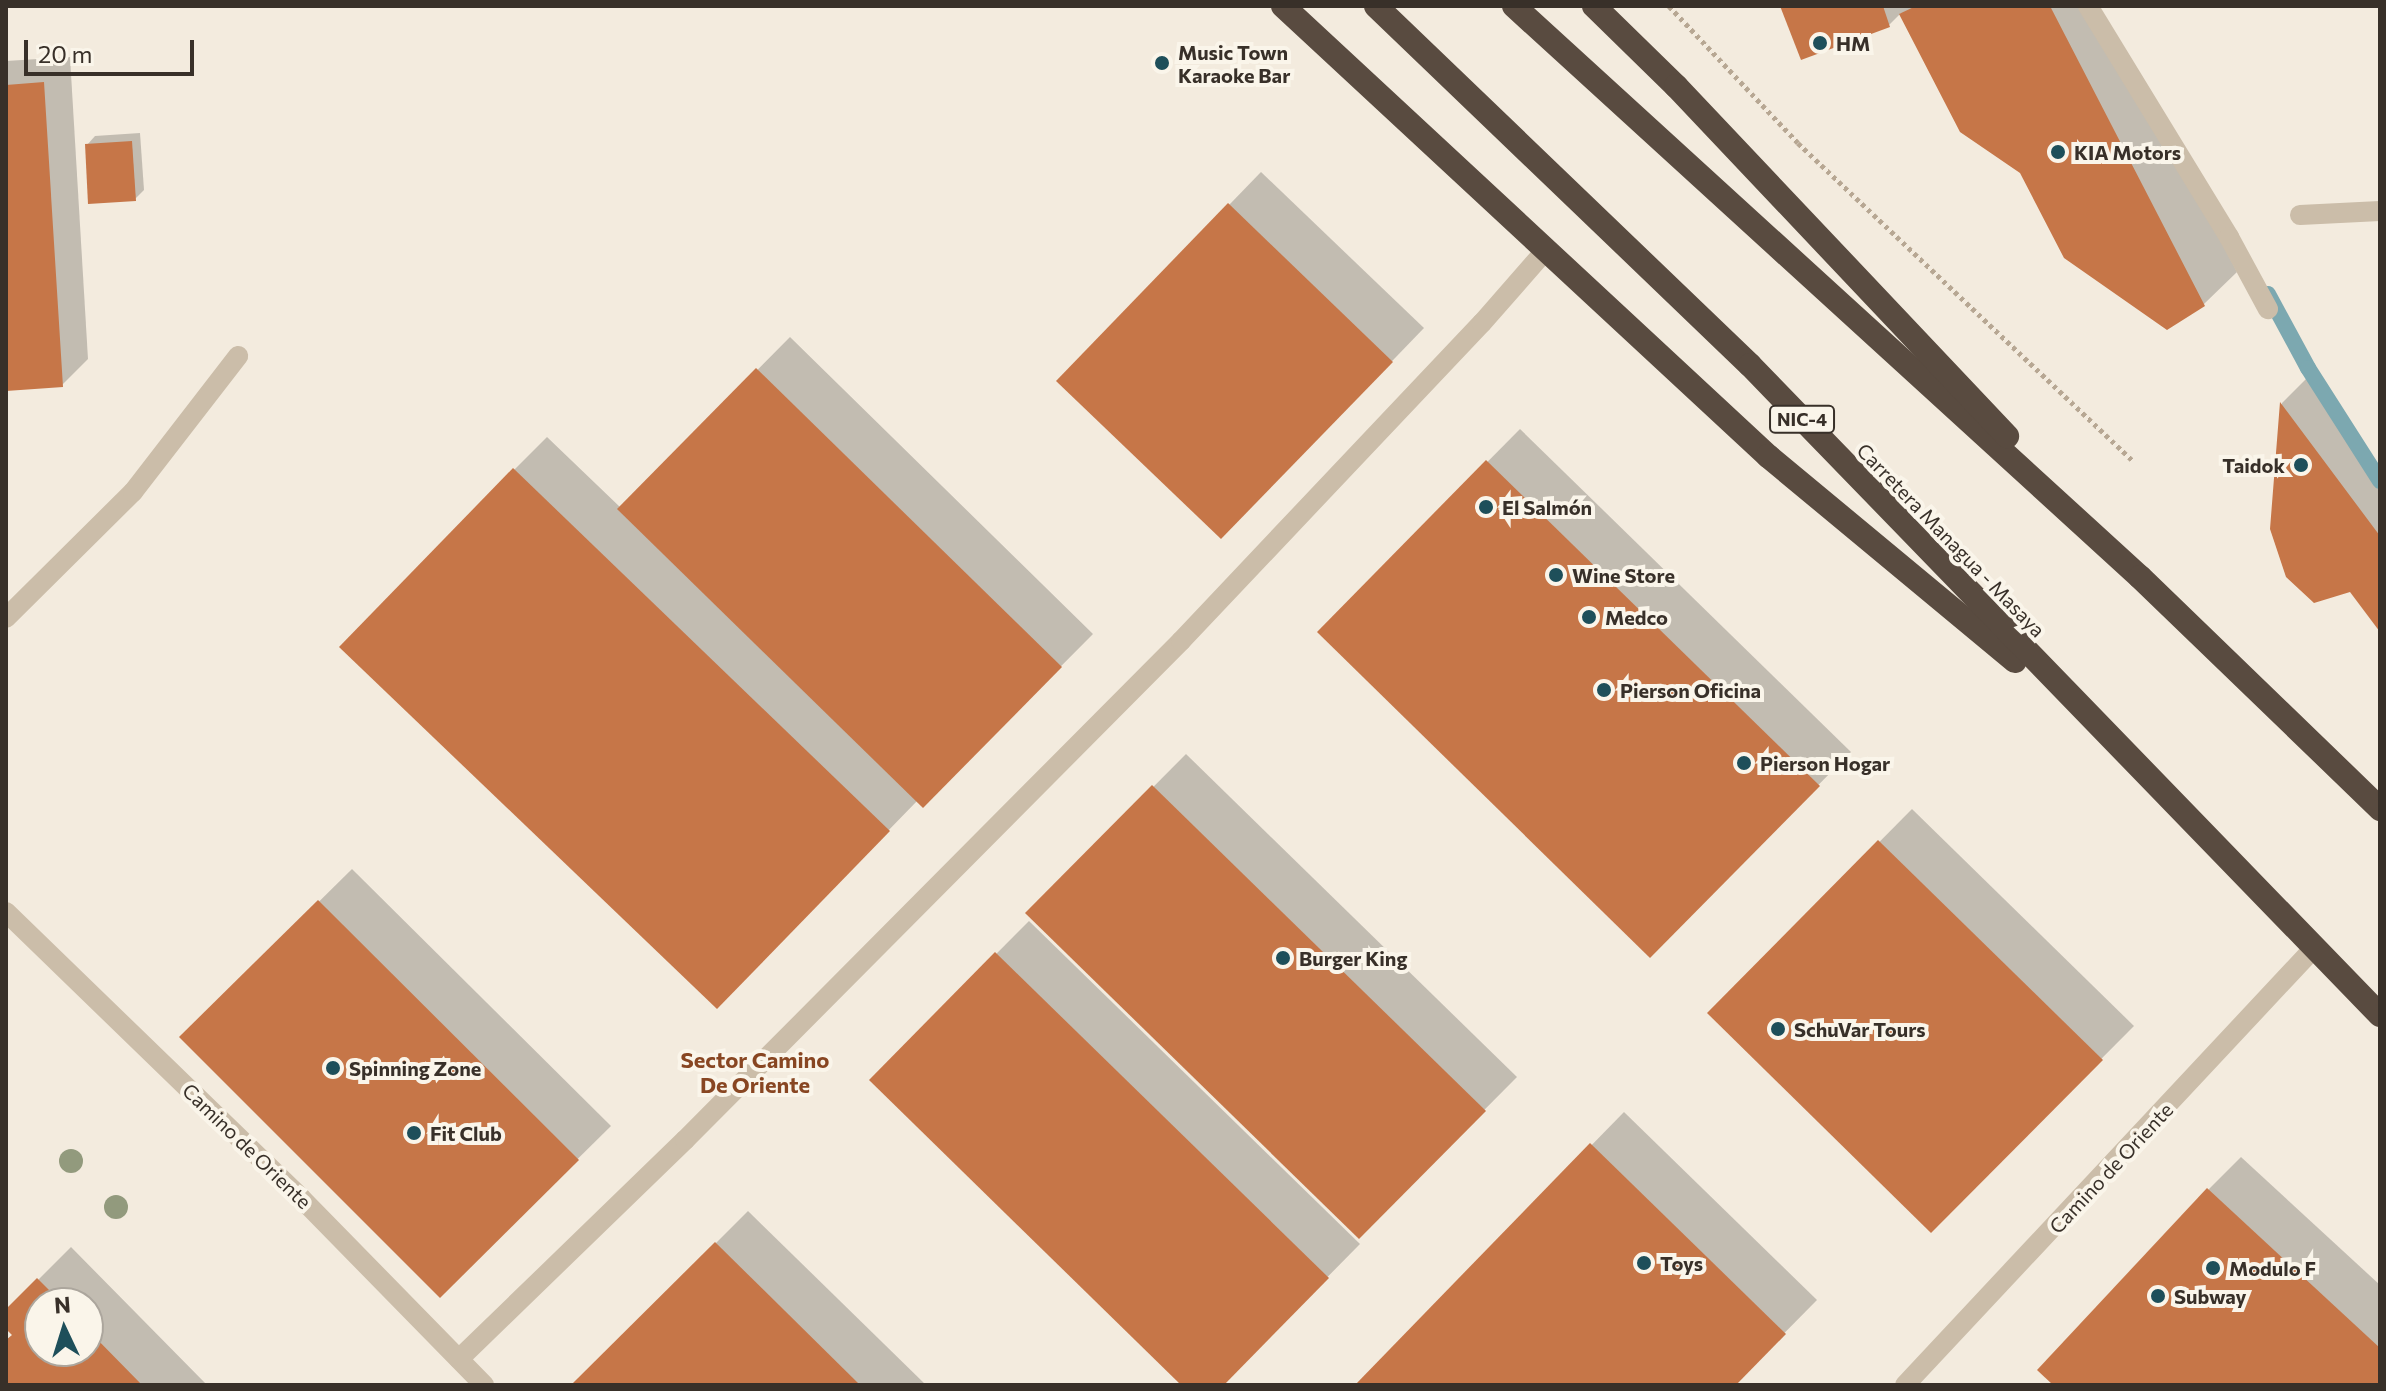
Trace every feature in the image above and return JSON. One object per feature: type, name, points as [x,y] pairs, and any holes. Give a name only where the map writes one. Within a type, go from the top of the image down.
[{"type":"highway","points":[[1283,6],[1768,456],[2103,734]]},
{"type":"highway","name":"Carretera Managua - Masaya","points":[[1376,6],[1750,365],[2103,734],[2380,1015]]},
{"type":"highway","points":[[1514,6],[2140,577],[2380,809]]},
{"type":"highway","points":[[1594,6],[1676,86],[2140,577]]},
{"type":"street","points":[[2088,6],[2229,237],[2268,309]]},
{"type":"street","points":[[2300,215],[2380,211]]},
{"type":"street","points":[[459,1359],[685,1140],[1181,641],[1482,323],[1545,251]]},
{"type":"street","points":[[6,618],[133,492],[238,356]]},
{"type":"street","name":"Camino de Oriente","points":[[6,912],[301,1198],[484,1385]]},
{"type":"street","name":"Camino de Oriente","points":[[1905,1385],[2232,1040],[2313,949]]},
{"type":"path","points":[[1669,6],[1798,143],[2133,461]]},
{"type":"building","name":"HM","points":[[1780,6],[1883,6],[1890,27],[1801,60]]},
{"type":"building","name":"KIA Motors","points":[[1916,6],[2050,6],[2205,306],[2167,330],[2064,258],[2020,173],[1960,132],[1899,14]]},
{"type":"building","points":[[44,82],[63,387],[6,391],[6,85]]},
{"type":"building","points":[[132,141],[136,201],[88,204],[85,144]]},
{"type":"building","points":[[1228,203],[1393,362],[1221,539],[1056,381]]},
{"type":"building","points":[[756,368],[1062,667],[923,808],[617,509]]},
{"type":"building","name":"Taidok","points":[[2280,402],[2380,536],[2380,632],[2350,592],[2314,603],[2286,577],[2270,529]]},
{"type":"building","points":[[1486,460],[1820,786],[1650,958],[1317,632]]},
{"type":"building","points":[[513,468],[890,831],[717,1009],[339,647]]},
{"type":"building","points":[[1152,785],[1486,1111],[1359,1239],[1025,913]]},
{"type":"building","points":[[1878,840],[2103,1060],[1931,1233],[1707,1013]]},
{"type":"building","points":[[318,900],[579,1160],[440,1298],[179,1037]]},
{"type":"building","points":[[995,952],[1329,1278],[1224,1385],[1181,1385],[869,1080]]},
{"type":"building","points":[[1590,1143],[1786,1334],[1736,1385],[1355,1385]]},
{"type":"building","name":"Modulo F","points":[[2207,1188],[2380,1348],[2380,1385],[2053,1385],[2037,1370]]},
{"type":"building","points":[[715,1242],[860,1385],[571,1385]]},
{"type":"building","points":[[37,1278],[46,1287],[28,1287]]},
{"type":"building","points":[[24,1291],[24,1367],[104,1367],[104,1346],[142,1385],[6,1385],[6,1340],[12,1335],[6,1329],[6,1309]]},
{"type":"waterway","points":[[2268,294],[2308,368],[2380,481]]},
{"type":"place","name":"HM","points":[[1820,43]]},
{"type":"place","name":"Music Town Karaoke Bar","points":[[1162,63]]},
{"type":"place","name":"KIA Motors","points":[[2058,152]]},
{"type":"place","name":"Taidok","points":[[2301,465]]},
{"type":"place","name":"El Salmón","points":[[1486,507]]},
{"type":"place","name":"Wine Store","points":[[1556,575]]},
{"type":"place","name":"Medco","points":[[1589,617]]},
{"type":"place","name":"Pierson Oficina","points":[[1604,690]]},
{"type":"place","name":"Pierson Hogar","points":[[1744,763]]},
{"type":"place","name":"Burger King","points":[[1283,958]]},
{"type":"place","name":"SchuVar Tours","points":[[1778,1029]]},
{"type":"place","name":"Spinning Zone","points":[[333,1068]]},
{"type":"place","name":"Fit Club","points":[[414,1133]]},
{"type":"place","name":"Toys","points":[[1644,1263]]},
{"type":"place","name":"Modulo F","points":[[2213,1268]]},
{"type":"place","name":"Subway","points":[[2158,1296]]},
{"type":"district","name":"Sector Camino De Oriente","points":[[755,1072]]}]
